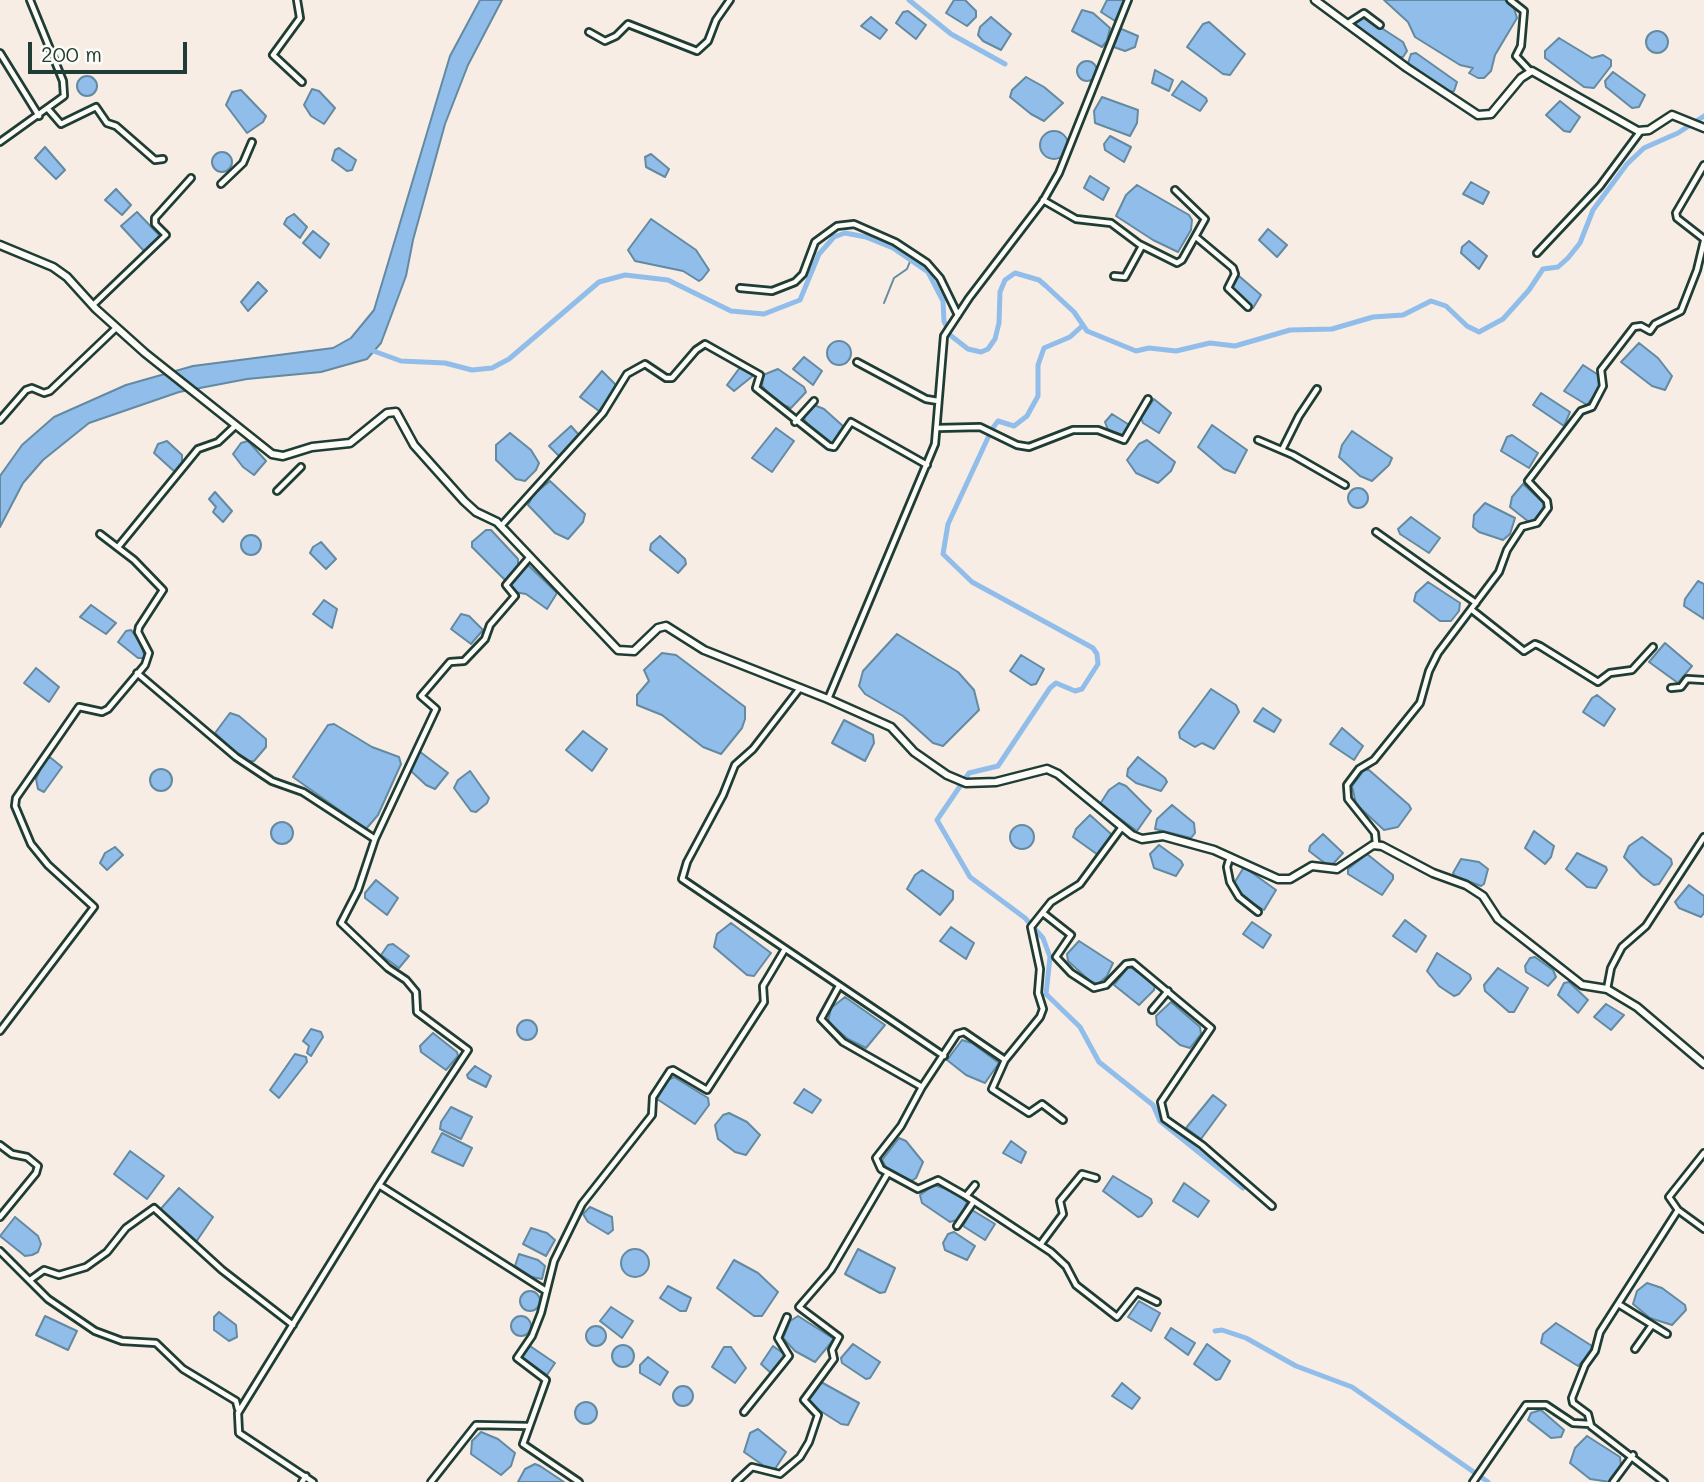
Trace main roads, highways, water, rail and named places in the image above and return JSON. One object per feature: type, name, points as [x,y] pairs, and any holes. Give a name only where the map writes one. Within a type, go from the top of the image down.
[{"type":"main road","points":[[1315,0],[1443,94],[1482,116],[1491,114],[1530,71],[1542,75],[1640,132],[1649,130],[1667,116],[1684,118],[1702,127]]},
{"type":"main road","points":[[0,245],[53,267],[79,288],[116,328],[153,360],[267,451],[283,456],[312,447],[350,443],[387,413],[394,411],[414,445],[464,501],[501,526],[618,650],[634,651],[658,628],[666,626],[704,650],[891,727],[914,752],[963,781],[996,782],[1047,769],[1058,774],[1123,827],[1142,839],[1163,836],[1230,857],[1278,879],[1290,878],[1312,866],[1337,869],[1376,844],[1433,873],[1466,885],[1483,896],[1499,919],[1582,985],[1607,989],[1649,1017],[1673,1041],[1704,1064]]},
{"type":"water","points":[[480,0],[502,0],[468,65],[445,124],[413,240],[406,276],[381,343],[367,359],[321,372],[247,379],[179,392],[89,423],[43,460],[23,483],[0,527],[0,476],[22,445],[54,417],[126,385],[193,366],[333,348],[351,338],[374,310],[450,56]]},
{"type":"water","points":[[954,0],[965,0],[976,11],[976,17],[967,26],[946,13]]},
{"type":"water","points":[[1107,0],[1125,0],[1115,21],[1101,12]]},
{"type":"water","points":[[1384,0],[1505,0],[1514,8],[1517,18],[1495,55],[1491,71],[1484,78],[1478,78],[1469,73],[1473,68],[1460,65],[1415,37],[1408,22]]},
{"type":"water","points":[[1082,10],[1093,13],[1110,28],[1107,41],[1102,47],[1072,31]]},
{"type":"water","points":[[908,11],[926,25],[916,39],[896,23],[903,12]]},
{"type":"water","points":[[1363,16],[1403,42],[1407,51],[1403,57],[1396,57],[1353,25],[1353,22]]},
{"type":"water","points":[[871,17],[887,30],[880,39],[861,26]]},
{"type":"water","points":[[991,17],[1011,34],[1001,50],[983,41],[978,35],[980,27]]},
{"type":"water","points":[[1209,22],[1245,54],[1230,75],[1223,74],[1187,47],[1203,24]]},
{"type":"water","points":[[1119,28],[1138,36],[1135,47],[1125,51],[1111,46]]},
{"type":"water","points":[[1657,31],[1665,34],[1668,42],[1665,50],[1657,53],[1649,50],[1646,42],[1649,34]]},
{"type":"water","points":[[1559,38],[1592,58],[1603,55],[1611,60],[1611,66],[1594,88],[1584,87],[1545,58],[1545,51]]},
{"type":"water","points":[[1416,53],[1457,82],[1454,91],[1449,92],[1408,63],[1411,54]]},
{"type":"water","points":[[1087,61],[1094,64],[1097,71],[1094,78],[1087,81],[1080,78],[1077,71],[1080,64]]},
{"type":"water","points":[[1155,70],[1173,80],[1169,91],[1152,83]]},
{"type":"water","points":[[1613,72],[1645,95],[1639,107],[1632,108],[1606,87],[1605,81]]},
{"type":"water","points":[[83,76],[91,76],[97,86],[91,96],[83,96],[77,90],[77,82]]},
{"type":"water","points":[[1026,77],[1044,87],[1063,103],[1044,121],[1010,97],[1012,90]]},
{"type":"water","points":[[1182,81],[1206,98],[1207,101],[1200,111],[1172,95]]},
{"type":"water","points":[[312,89],[319,91],[335,108],[324,124],[311,116],[304,105]]},
{"type":"water","points":[[241,90],[266,116],[263,122],[247,133],[226,105],[232,92]]},
{"type":"water","points":[[1102,97],[1138,110],[1137,123],[1130,136],[1095,123],[1094,111]]},
{"type":"water","points":[[1560,101],[1580,117],[1570,132],[1564,131],[1546,115]]},
{"type":"water","points":[[1054,131],[1064,135],[1068,145],[1064,155],[1054,159],[1044,155],[1040,145],[1044,135]]},
{"type":"water","points":[[1110,136],[1131,147],[1124,162],[1105,150],[1104,144]]},
{"type":"water","points":[[45,147],[65,170],[56,179],[35,158]]},
{"type":"water","points":[[339,148],[356,160],[352,170],[347,171],[332,160],[335,150]]},
{"type":"water","points":[[218,152],[226,152],[232,162],[226,172],[218,172],[212,166],[212,158]]},
{"type":"water","points":[[651,154],[669,169],[665,177],[646,167],[645,157]]},
{"type":"water","points":[[1090,176],[1109,188],[1103,200],[1084,188]]},
{"type":"water","points":[[1471,182],[1489,192],[1483,204],[1463,194]]},
{"type":"water","points":[[1137,185],[1189,215],[1192,220],[1191,230],[1178,252],[1153,240],[1116,216],[1126,195]]},
{"type":"water","points":[[116,189],[131,205],[122,215],[105,200]]},
{"type":"water","points":[[137,212],[159,235],[156,243],[144,251],[121,226]]},
{"type":"water","points":[[294,214],[307,227],[300,238],[284,224],[287,218]]},
{"type":"water","points":[[651,219],[696,250],[709,270],[702,279],[699,281],[683,271],[635,261],[628,250]]},
{"type":"water","points":[[1268,229],[1287,245],[1277,257],[1259,240]]},
{"type":"water","points":[[313,231],[329,244],[320,258],[303,243]]},
{"type":"water","points":[[1469,241],[1487,256],[1479,269],[1461,253],[1462,247]]},
{"type":"water","points":[[1239,276],[1261,295],[1253,308],[1230,288]]},
{"type":"water","points":[[258,282],[267,291],[248,311],[241,302]]},
{"type":"water","points":[[839,341],[850,348],[851,353],[844,364],[839,365],[828,358],[827,353],[834,342]]},
{"type":"water","points":[[1639,343],[1658,358],[1672,376],[1665,390],[1652,386],[1621,362]]},
{"type":"water","points":[[804,357],[822,371],[813,385],[793,369]]},
{"type":"water","points":[[1583,365],[1600,376],[1601,386],[1587,405],[1564,391]]},
{"type":"water","points":[[741,366],[754,375],[734,391],[727,385]]},
{"type":"water","points":[[778,369],[804,387],[806,392],[791,408],[776,402],[762,386],[763,375]]},
{"type":"water","points":[[602,371],[617,386],[599,411],[580,397]]},
{"type":"water","points":[[1541,393],[1570,412],[1564,426],[1533,405]]},
{"type":"water","points":[[1154,399],[1171,413],[1159,433],[1143,423],[1141,418]]},
{"type":"water","points":[[814,405],[824,409],[844,427],[833,444],[822,439],[805,421],[804,417]]},
{"type":"water","points":[[1112,414],[1131,426],[1125,437],[1108,430],[1105,422]]},
{"type":"water","points":[[1212,425],[1247,450],[1235,473],[1224,469],[1198,447]]},
{"type":"water","points":[[571,426],[579,435],[559,456],[549,446]]},
{"type":"water","points":[[776,428],[794,441],[772,472],[752,458]]},
{"type":"water","points":[[1352,431],[1392,458],[1389,465],[1372,481],[1360,476],[1339,457],[1342,445]]},
{"type":"water","points":[[510,433],[531,450],[539,463],[525,481],[516,479],[496,460],[496,445]]},
{"type":"water","points":[[1512,435],[1538,453],[1529,468],[1501,451],[1507,437]]},
{"type":"water","points":[[1147,440],[1175,462],[1171,471],[1158,483],[1136,473],[1127,460],[1139,444]]},
{"type":"water","points":[[167,441],[182,455],[182,463],[175,472],[154,453],[158,444]]},
{"type":"water","points":[[248,441],[266,461],[254,475],[243,467],[233,454],[241,443]]},
{"type":"water","points":[[550,481],[585,514],[583,522],[568,539],[555,533],[528,505],[534,494]]},
{"type":"water","points":[[1523,484],[1546,505],[1535,522],[1529,522],[1510,507],[1512,497]]},
{"type":"water","points":[[1354,488],[1362,488],[1368,498],[1362,508],[1354,508],[1348,502],[1348,494]]},
{"type":"water","points":[[215,492],[232,511],[223,522],[213,512],[216,507],[209,499]]},
{"type":"water","points":[[1485,503],[1515,518],[1510,534],[1503,540],[1479,532],[1473,527],[1474,515]]},
{"type":"water","points":[[1411,517],[1440,538],[1429,553],[1400,534],[1398,529]]},
{"type":"water","points":[[486,530],[491,530],[518,559],[518,566],[505,580],[472,547],[472,542]]},
{"type":"water","points":[[247,535],[255,535],[261,545],[255,555],[247,555],[241,549],[241,541]]},
{"type":"water","points":[[660,536],[685,559],[686,564],[678,573],[650,550],[651,544]]},
{"type":"water","points":[[321,542],[336,559],[326,569],[310,553],[313,547]]},
{"type":"water","points":[[528,565],[557,593],[547,609],[526,594],[514,592],[510,586]]},
{"type":"water","points":[[1698,581],[1704,584],[1704,619],[1684,606],[1685,599]]},
{"type":"water","points":[[1428,582],[1460,603],[1459,611],[1451,621],[1440,621],[1414,601],[1416,593]]},
{"type":"water","points":[[324,600],[337,609],[332,628],[313,614]]},
{"type":"water","points":[[91,605],[116,623],[106,634],[80,617]]},
{"type":"water","points":[[461,614],[469,616],[483,630],[471,644],[451,629]]},
{"type":"water","points":[[131,630],[140,641],[145,658],[138,658],[118,642],[126,631]]},
{"type":"water","points":[[897,634],[958,672],[974,690],[979,710],[943,746],[933,743],[903,716],[865,694],[859,686],[863,671]]},
{"type":"water","points":[[1665,643],[1692,666],[1678,683],[1649,662]]},
{"type":"water","points":[[662,653],[676,655],[745,707],[742,728],[721,754],[703,747],[662,715],[637,705],[637,695],[649,681],[644,670]]},
{"type":"water","points":[[1021,655],[1044,669],[1036,684],[1031,685],[1010,671]]},
{"type":"water","points":[[36,668],[59,687],[49,702],[24,683]]},
{"type":"water","points":[[1211,689],[1236,705],[1239,712],[1214,749],[1202,743],[1195,747],[1180,738],[1179,732]]},
{"type":"water","points":[[1597,695],[1615,709],[1604,726],[1583,712]]},
{"type":"water","points":[[1263,708],[1281,720],[1274,732],[1254,721]]},
{"type":"water","points":[[230,713],[239,716],[266,739],[266,747],[254,761],[245,761],[215,733]]},
{"type":"water","points":[[844,720],[873,735],[874,743],[865,761],[832,743]]},
{"type":"water","points":[[334,724],[372,747],[399,757],[401,764],[378,815],[366,829],[293,777],[328,725]]},
{"type":"water","points":[[1342,728],[1363,746],[1354,760],[1330,744]]},
{"type":"water","points":[[583,731],[607,749],[592,771],[566,750]]},
{"type":"water","points":[[419,751],[448,773],[435,789],[426,785],[411,771]]},
{"type":"water","points":[[1138,757],[1165,778],[1167,782],[1161,791],[1136,783],[1127,776],[1128,769]]},
{"type":"water","points":[[45,758],[51,758],[62,767],[44,792],[38,789],[36,779]]},
{"type":"water","points":[[161,769],[171,776],[172,780],[165,790],[161,791],[151,784],[150,780],[157,770]]},
{"type":"water","points":[[1364,770],[1369,770],[1409,805],[1411,809],[1398,827],[1384,830],[1356,804],[1352,786]]},
{"type":"water","points":[[470,771],[489,798],[476,812],[471,811],[454,788],[458,780]]},
{"type":"water","points":[[1119,783],[1126,786],[1151,811],[1137,831],[1100,804],[1109,790]]},
{"type":"water","points":[[1172,805],[1194,823],[1195,833],[1191,838],[1155,829],[1157,819]]},
{"type":"water","points":[[1090,815],[1111,834],[1111,839],[1098,855],[1073,837],[1076,829]]},
{"type":"water","points":[[278,822],[286,822],[293,829],[293,837],[286,844],[278,844],[271,837],[271,829]]},
{"type":"water","points":[[1022,825],[1031,828],[1034,837],[1031,846],[1022,849],[1013,846],[1010,837],[1013,828]]},
{"type":"water","points":[[1534,831],[1554,846],[1551,857],[1545,864],[1525,848]]},
{"type":"water","points":[[1323,834],[1343,853],[1332,865],[1326,864],[1309,851],[1310,846]]},
{"type":"water","points":[[1642,837],[1671,859],[1672,864],[1659,884],[1654,885],[1642,876],[1624,857],[1629,846]]},
{"type":"water","points":[[1159,845],[1181,861],[1183,865],[1176,876],[1154,868],[1150,854]]},
{"type":"water","points":[[115,847],[123,855],[107,870],[100,863],[105,853]]},
{"type":"water","points":[[1577,853],[1606,867],[1607,870],[1596,888],[1587,887],[1566,869]]},
{"type":"water","points":[[1367,854],[1393,875],[1382,895],[1348,874],[1348,869]]},
{"type":"water","points":[[1461,859],[1479,862],[1488,869],[1484,884],[1481,886],[1455,876],[1453,873]]},
{"type":"water","points":[[1244,867],[1276,890],[1264,910],[1247,900],[1233,885]]},
{"type":"water","points":[[922,870],[953,891],[953,899],[940,915],[907,889],[915,875]]},
{"type":"water","points":[[376,880],[398,898],[387,915],[365,898],[365,893]]},
{"type":"water","points":[[1689,885],[1704,896],[1704,913],[1701,917],[1679,908],[1675,902]]},
{"type":"water","points":[[1405,920],[1426,936],[1416,952],[1393,936]]},
{"type":"water","points":[[1252,922],[1271,935],[1263,948],[1243,934]]},
{"type":"water","points":[[731,923],[771,953],[754,976],[747,975],[714,947],[717,934]]},
{"type":"water","points":[[951,927],[974,943],[966,959],[940,941]]},
{"type":"water","points":[[1079,941],[1113,963],[1107,976],[1098,984],[1091,982],[1068,961],[1067,954]]},
{"type":"water","points":[[393,944],[409,956],[399,968],[381,955],[388,945]]},
{"type":"water","points":[[1437,953],[1470,975],[1471,979],[1459,994],[1454,996],[1439,986],[1427,971]]},
{"type":"water","points":[[1535,957],[1553,970],[1556,977],[1548,986],[1526,972],[1525,966],[1530,958]]},
{"type":"water","points":[[1129,966],[1155,985],[1154,990],[1139,1005],[1114,985]]},
{"type":"water","points":[[1498,968],[1528,988],[1514,1012],[1509,1012],[1485,991],[1484,985]]},
{"type":"water","points":[[1569,982],[1588,1000],[1578,1013],[1558,995],[1564,983]]},
{"type":"water","points":[[845,997],[885,1025],[866,1048],[848,1039],[828,1022],[831,1008]]},
{"type":"water","points":[[1171,1002],[1200,1027],[1201,1034],[1190,1048],[1180,1045],[1157,1025],[1156,1016]]},
{"type":"water","points":[[1606,1004],[1624,1015],[1611,1030],[1594,1017]]},
{"type":"water","points":[[523,1020],[531,1020],[537,1030],[531,1040],[523,1040],[517,1034],[517,1026]]},
{"type":"water","points":[[311,1029],[321,1032],[323,1037],[311,1056],[307,1053],[309,1046],[303,1041]]},
{"type":"water","points":[[433,1033],[457,1052],[458,1056],[446,1070],[421,1052],[420,1046]]},
{"type":"water","points":[[962,1040],[972,1043],[999,1063],[985,1083],[966,1075],[947,1060]]},
{"type":"water","points":[[295,1054],[306,1057],[307,1062],[279,1098],[270,1090]]},
{"type":"water","points":[[475,1066],[491,1076],[486,1087],[468,1078],[467,1075]]},
{"type":"water","points":[[674,1077],[708,1098],[709,1105],[695,1124],[657,1099],[668,1080]]},
{"type":"water","points":[[804,1089],[821,1100],[812,1113],[794,1103]]},
{"type":"water","points":[[1213,1095],[1226,1105],[1201,1139],[1186,1128]]},
{"type":"water","points":[[451,1107],[472,1117],[461,1139],[440,1129],[441,1122]]},
{"type":"water","points":[[729,1113],[747,1122],[760,1135],[746,1155],[735,1152],[718,1139],[715,1125],[723,1115]]},
{"type":"water","points":[[442,1133],[472,1148],[463,1166],[432,1152]]},
{"type":"water","points":[[899,1138],[906,1141],[923,1162],[916,1178],[910,1182],[887,1169],[882,1160]]},
{"type":"water","points":[[1011,1141],[1026,1152],[1021,1163],[1003,1153]]},
{"type":"water","points":[[130,1151],[164,1176],[147,1199],[114,1174]]},
{"type":"water","points":[[1113,1176],[1151,1199],[1152,1203],[1142,1216],[1138,1217],[1103,1191]]},
{"type":"water","points":[[1184,1183],[1209,1201],[1198,1217],[1173,1201]]},
{"type":"water","points":[[934,1185],[952,1191],[967,1202],[960,1219],[950,1222],[922,1203],[920,1195]]},
{"type":"water","points":[[179,1188],[213,1217],[196,1242],[159,1211]]},
{"type":"water","points":[[590,1207],[612,1217],[613,1230],[608,1234],[588,1222],[583,1214]]},
{"type":"water","points":[[972,1210],[995,1224],[985,1240],[963,1226]]},
{"type":"water","points":[[15,1217],[38,1236],[41,1244],[38,1252],[25,1256],[0,1236]]},
{"type":"water","points":[[531,1228],[547,1233],[555,1240],[546,1256],[523,1244]]},
{"type":"water","points":[[954,1232],[975,1246],[967,1260],[945,1250],[943,1243],[948,1234]]},
{"type":"water","points":[[635,1249],[645,1253],[649,1263],[645,1273],[635,1277],[625,1273],[621,1263],[625,1253]]},
{"type":"water","points":[[858,1249],[895,1268],[885,1292],[880,1293],[845,1274]]},
{"type":"water","points":[[519,1254],[538,1260],[545,1266],[542,1279],[532,1277],[515,1266]]},
{"type":"water","points":[[734,1260],[758,1273],[778,1292],[762,1316],[754,1316],[717,1288]]},
{"type":"water","points":[[1647,1283],[1662,1288],[1685,1305],[1686,1310],[1672,1325],[1650,1318],[1633,1304],[1637,1291]]},
{"type":"water","points":[[668,1286],[691,1298],[686,1311],[680,1311],[660,1298]]},
{"type":"water","points":[[526,1291],[534,1291],[540,1301],[534,1311],[526,1311],[520,1305],[520,1297]]},
{"type":"water","points":[[1139,1301],[1160,1313],[1151,1331],[1128,1317]]},
{"type":"water","points":[[611,1307],[633,1321],[622,1338],[600,1321]]},
{"type":"water","points":[[219,1312],[236,1325],[237,1337],[229,1341],[214,1330],[214,1317]]},
{"type":"water","points":[[45,1316],[77,1331],[68,1350],[36,1335]]},
{"type":"water","points":[[521,1316],[528,1319],[531,1326],[528,1333],[521,1336],[514,1333],[511,1326],[514,1319]]},
{"type":"water","points":[[798,1316],[834,1339],[815,1362],[795,1351],[783,1338],[790,1321]]},
{"type":"water","points":[[1556,1323],[1592,1346],[1590,1354],[1578,1366],[1541,1343],[1543,1334]]},
{"type":"water","points":[[596,1326],[603,1329],[606,1336],[603,1343],[596,1346],[589,1343],[586,1336],[589,1329]]},
{"type":"water","points":[[1171,1328],[1195,1343],[1188,1355],[1165,1338]]},
{"type":"water","points":[[853,1344],[880,1362],[870,1378],[866,1379],[842,1363],[841,1358]]},
{"type":"water","points":[[1207,1344],[1230,1361],[1220,1379],[1216,1380],[1194,1364]]},
{"type":"water","points":[[623,1345],[631,1348],[634,1356],[631,1364],[623,1367],[615,1364],[612,1356],[615,1348]]},
{"type":"water","points":[[530,1346],[555,1363],[547,1375],[521,1357]]},
{"type":"water","points":[[773,1346],[787,1356],[772,1374],[761,1364]]},
{"type":"water","points":[[724,1347],[731,1347],[746,1368],[735,1383],[712,1367]]},
{"type":"water","points":[[648,1357],[668,1372],[660,1385],[640,1373],[640,1365]]},
{"type":"water","points":[[821,1382],[859,1403],[848,1425],[841,1424],[808,1403],[808,1399]]},
{"type":"water","points":[[1122,1383],[1140,1398],[1132,1409],[1112,1396]]},
{"type":"water","points":[[679,1386],[687,1386],[693,1396],[687,1406],[679,1406],[673,1400],[673,1392]]},
{"type":"water","points":[[586,1402],[594,1405],[597,1413],[594,1421],[586,1424],[578,1421],[575,1413],[578,1405]]},
{"type":"water","points":[[1541,1410],[1564,1430],[1561,1437],[1551,1438],[1528,1420],[1531,1413]]},
{"type":"water","points":[[758,1429],[786,1452],[775,1469],[764,1466],[744,1452],[750,1433]]},
{"type":"water","points":[[481,1432],[498,1439],[515,1453],[511,1466],[501,1475],[471,1454],[472,1441]]},
{"type":"water","points":[[1587,1436],[1620,1457],[1621,1466],[1610,1482],[1590,1479],[1570,1463],[1575,1448]]},
{"type":"water","points":[[535,1464],[564,1482],[518,1482],[525,1469]]},
{"type":"waterway","points":[[909,0],[951,34],[1005,64]]},
{"type":"waterway","points":[[368,349],[401,361],[445,363],[472,370],[492,368],[509,359],[599,282],[625,275],[668,280],[731,311],[764,314],[800,300],[819,254],[834,237],[845,233],[866,237],[893,248],[928,272],[943,301],[944,321],[950,335],[968,349],[981,352],[988,349],[995,339],[999,323],[1000,292],[1005,280],[1015,273],[1039,280],[1074,312],[1087,331],[1136,351],[1149,348],[1176,351],[1210,343],[1235,346],[1290,330],[1332,329],[1373,317],[1403,315],[1431,301],[1446,306],[1467,326],[1479,332],[1503,319],[1529,290],[1543,269],[1558,267],[1568,258],[1580,243],[1593,210],[1627,164],[1644,148],[1678,133],[1704,116]]},
{"type":"waterway","points":[[884,303],[894,278],[907,269],[911,259]]},
{"type":"waterway","points":[[1081,327],[1070,337],[1044,348],[1038,365],[1038,396],[1027,416],[1014,426],[998,421],[992,429],[948,524],[943,554],[972,582],[1093,648],[1098,664],[1082,689],[1075,691],[1056,683],[1050,688],[998,766],[969,773],[937,820],[970,877],[1025,918],[1043,938],[1050,957],[1046,994],[1080,1027],[1099,1062],[1153,1105],[1160,1121],[1243,1188]]},
{"type":"waterway","points":[[1215,1331],[1222,1330],[1246,1338],[1296,1366],[1352,1387],[1488,1482]]}]
